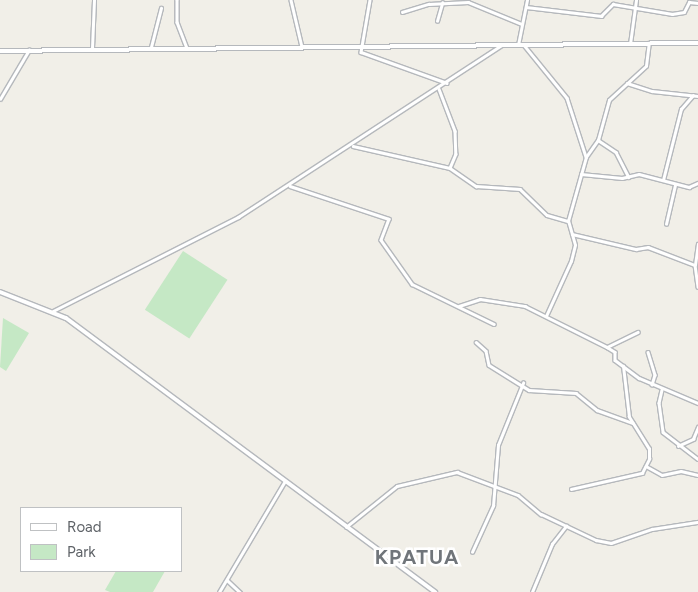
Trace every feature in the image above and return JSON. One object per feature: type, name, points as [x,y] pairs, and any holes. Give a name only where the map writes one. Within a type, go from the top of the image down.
[{"type":"main road","points":[[0,51],[92,48],[302,48],[698,42]]},
{"type":"main road","points":[[0,292],[53,311],[435,592]]},
{"type":"street","points":[[92,48],[94,0]]},
{"type":"street","points":[[176,0],[177,22],[187,48]]},
{"type":"street","points":[[291,0],[302,48]]},
{"type":"street","points":[[370,0],[360,46],[364,55],[447,83]]},
{"type":"street","points":[[518,45],[527,0]]},
{"type":"street","points":[[630,44],[636,0]]},
{"type":"street","points":[[402,12],[444,2],[483,6],[522,24]]},
{"type":"street","points":[[437,21],[444,2]]},
{"type":"street","points":[[526,8],[601,16],[613,4],[680,13],[687,3],[698,3]]},
{"type":"street","points":[[150,48],[161,8]]},
{"type":"street","points":[[546,316],[568,273],[575,245],[568,221],[586,158],[598,140],[609,100],[646,66],[649,43]]},
{"type":"street","points":[[53,311],[290,186],[353,146],[503,44]]},
{"type":"street","points":[[524,45],[567,98],[586,158]]},
{"type":"street","points":[[0,99],[29,50]]},
{"type":"street","points":[[628,83],[652,91],[698,96]]},
{"type":"street","points":[[439,88],[455,131],[456,154],[450,168]]},
{"type":"street","points":[[662,180],[681,109],[692,95]]},
{"type":"street","points":[[598,140],[616,152],[629,177]]},
{"type":"street","points":[[353,146],[450,168],[476,186],[520,189],[538,201],[547,214],[568,221]]},
{"type":"street","points":[[581,174],[629,177],[638,174],[662,180],[675,186],[698,183]]},
{"type":"street","points":[[290,186],[389,219],[381,240],[412,284],[494,324]]},
{"type":"street","points":[[666,224],[675,186]]},
{"type":"street","points":[[572,234],[636,249],[648,247],[695,265]]},
{"type":"street","points":[[698,244],[695,265],[698,288]]},
{"type":"street","points":[[459,306],[480,299],[525,306],[608,347],[623,366],[652,385],[698,403]]},
{"type":"street","points":[[608,347],[638,332]]},
{"type":"street","points":[[476,342],[486,351],[489,365],[523,384],[543,393],[576,393],[597,410],[633,423]]},
{"type":"street","points":[[648,352],[655,375],[652,385]]},
{"type":"street","points":[[571,489],[610,482],[642,472],[646,466],[650,449],[633,423],[623,366]]},
{"type":"street","points":[[472,552],[493,506],[498,445],[523,384]]},
{"type":"street","points":[[662,390],[658,403],[663,432],[677,446],[698,459]]},
{"type":"street","points":[[677,446],[694,439],[698,427]]},
{"type":"street","points":[[646,466],[662,475],[681,471],[698,475]]},
{"type":"street","points":[[346,526],[397,486],[437,473],[457,472],[494,488],[518,494],[541,514],[566,526],[611,543],[652,529],[698,522]]},
{"type":"street","points":[[219,592],[286,481]]},
{"type":"street","points":[[532,592],[552,544],[566,526]]},
{"type":"street","points":[[227,580],[240,592]]},
{"type":"green space","points":[[183,251],[227,280],[189,339],[145,310]]},
{"type":"green space","points":[[3,318],[29,333],[6,371],[0,367]]},
{"type":"green space","points":[[115,572],[164,572],[153,592],[110,592],[105,590]]},
{"type":"district","name":"KPATUA","points":[[417,557]]}]
